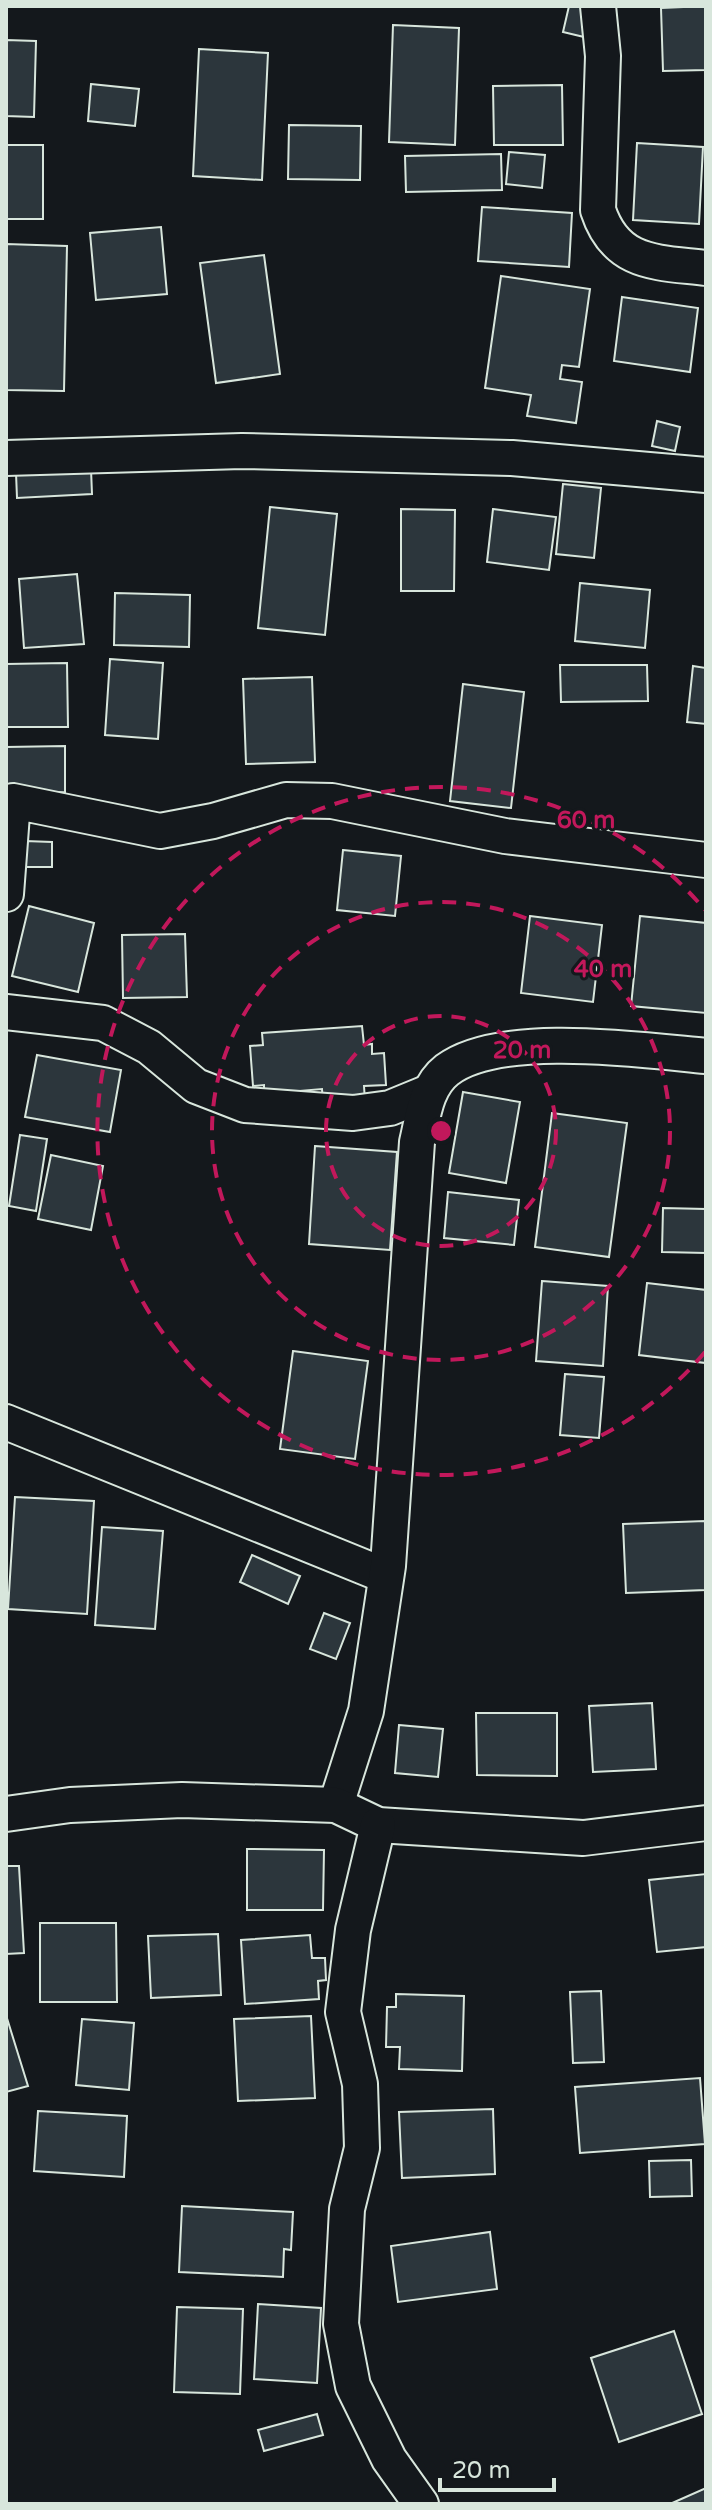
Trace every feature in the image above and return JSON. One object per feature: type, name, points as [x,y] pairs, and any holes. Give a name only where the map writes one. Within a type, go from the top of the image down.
[{"type":"street","points":[[598,6],[603,56],[598,210],[606,233],[623,249],[648,261],[706,268]]},
{"type":"street","points":[[6,458],[242,451],[512,458],[706,475]]},
{"type":"street","points":[[6,894],[13,801],[160,831],[213,821],[286,800],[332,801],[505,836],[706,860]]},
{"type":"street","points":[[6,1012],[103,1023],[149,1047],[196,1086],[245,1105],[353,1113],[390,1108],[429,1092]]},
{"type":"street","points":[[336,1805],[366,1711],[386,1576],[417,1142],[429,1092],[447,1070],[481,1056],[547,1045],[706,1056]]},
{"type":"street","points":[[6,1422],[386,1576]]},
{"type":"street","points":[[6,1814],[70,1805],[182,1800],[336,1805],[378,1825],[583,1838],[706,1823]]},
{"type":"street","points":[[378,1825],[353,1930],[343,2012],[360,2084],[362,2148],[347,2209],[341,2324],[353,2386],[389,2459],[418,2502]]},
{"type":"building","points":[[569,6],[591,6],[584,37],[563,32]]},
{"type":"building","points":[[706,6],[706,70],[663,71],[661,8]]},
{"type":"building","points":[[393,25],[459,28],[455,145],[389,142]]},
{"type":"building","points":[[6,40],[36,41],[34,117],[6,116]]},
{"type":"building","points":[[199,49],[268,53],[262,180],[193,176]]},
{"type":"building","points":[[91,84],[139,89],[135,126],[88,121]]},
{"type":"building","points":[[562,85],[563,145],[494,145],[493,86]]},
{"type":"building","points":[[289,125],[361,126],[360,180],[288,179]]},
{"type":"building","points":[[637,143],[703,147],[699,224],[633,220]]},
{"type":"building","points":[[6,145],[43,145],[43,219],[6,219]]},
{"type":"building","points":[[509,152],[545,155],[542,188],[506,184]]},
{"type":"building","points":[[501,154],[502,190],[406,192],[405,156]]},
{"type":"building","points":[[482,207],[572,213],[569,267],[478,261]]},
{"type":"building","points":[[161,227],[167,294],[96,300],[90,233]]},
{"type":"building","points":[[6,244],[67,246],[64,391],[6,390]]},
{"type":"building","points":[[264,255],[280,374],[216,383],[200,263]]},
{"type":"building","points":[[501,276],[590,289],[579,367],[562,365],[560,379],[582,382],[576,423],[527,416],[531,395],[485,388]]},
{"type":"building","points":[[622,297],[698,308],[690,372],[614,361]]},
{"type":"building","points":[[657,421],[680,427],[675,451],[652,446]]},
{"type":"building","points":[[91,469],[92,494],[17,498],[16,473]]},
{"type":"building","points":[[563,484],[601,488],[594,558],[556,554]]},
{"type":"building","points":[[270,507],[337,514],[325,635],[258,628]]},
{"type":"building","points":[[401,509],[455,510],[454,591],[401,591]]},
{"type":"building","points":[[493,509],[556,517],[549,570],[487,562]]},
{"type":"building","points":[[77,574],[84,644],[24,648],[19,579]]},
{"type":"building","points":[[580,583],[650,590],[645,648],[575,641]]},
{"type":"building","points":[[115,593],[190,595],[189,647],[114,645]]},
{"type":"building","points":[[110,659],[163,663],[158,739],[105,735]]},
{"type":"building","points":[[67,663],[68,727],[6,727],[6,664]]},
{"type":"building","points":[[560,665],[647,665],[648,701],[561,702]]},
{"type":"building","points":[[693,666],[706,668],[706,724],[687,722]]},
{"type":"building","points":[[312,677],[315,762],[246,764],[243,679]]},
{"type":"building","points":[[463,684],[524,692],[511,808],[450,801]]},
{"type":"building","points":[[65,746],[65,792],[6,793],[6,747]]},
{"type":"building","points":[[25,841],[52,842],[52,867],[25,867]]},
{"type":"building","points":[[343,850],[401,856],[395,916],[337,910]]},
{"type":"building","points":[[29,906],[94,923],[78,992],[12,976]]},
{"type":"building","points":[[530,916],[602,925],[593,1002],[521,993]]},
{"type":"building","points":[[640,916],[706,923],[706,1013],[631,1006]]},
{"type":"building","points":[[185,934],[187,997],[123,998],[122,935]]},
{"type":"building","points":[[362,1026],[364,1045],[372,1044],[372,1054],[384,1053],[386,1085],[364,1086],[365,1101],[323,1105],[322,1089],[264,1094],[264,1085],[253,1086],[250,1046],[263,1045],[262,1033]]},
{"type":"building","points":[[37,1055],[121,1070],[110,1132],[25,1117]]},
{"type":"building","points":[[463,1092],[520,1102],[506,1183],[449,1173]]},
{"type":"building","points":[[552,1113],[627,1123],[609,1257],[535,1247]]},
{"type":"building","points":[[20,1135],[47,1139],[36,1211],[9,1206]]},
{"type":"building","points":[[315,1146],[397,1152],[390,1250],[309,1244]]},
{"type":"building","points":[[51,1155],[103,1166],[91,1230],[38,1219]]},
{"type":"building","points":[[448,1192],[519,1200],[514,1245],[444,1238]]},
{"type":"building","points":[[663,1208],[706,1209],[706,1253],[662,1252]]},
{"type":"building","points":[[542,1281],[608,1286],[603,1366],[536,1361]]},
{"type":"building","points":[[647,1283],[706,1290],[706,1363],[639,1355]]},
{"type":"building","points":[[293,1351],[368,1361],[355,1459],[280,1449]]},
{"type":"building","points":[[565,1374],[604,1377],[599,1438],[560,1435]]},
{"type":"building","points":[[7,1476],[7,1598],[6,1598]]},
{"type":"building","points":[[15,1497],[94,1501],[87,1614],[8,1609]]},
{"type":"building","points":[[705,1521],[706,1590],[626,1593],[623,1524]]},
{"type":"building","points":[[102,1527],[163,1531],[155,1629],[95,1625]]},
{"type":"building","points":[[252,1555],[300,1576],[288,1604],[240,1582]]},
{"type":"building","points":[[324,1613],[350,1623],[336,1659],[310,1649]]},
{"type":"building","points":[[652,1703],[656,1769],[593,1772],[589,1706]]},
{"type":"building","points":[[476,1713],[557,1713],[557,1776],[477,1775]]},
{"type":"building","points":[[399,1725],[443,1729],[438,1777],[395,1773]]},
{"type":"building","points":[[247,1849],[324,1850],[323,1910],[247,1910]]},
{"type":"building","points":[[6,1866],[19,1866],[24,1953],[6,1954]]},
{"type":"building","points":[[706,1874],[706,1947],[657,1952],[649,1880]]},
{"type":"building","points":[[40,1923],[116,1923],[117,2002],[40,2002]]},
{"type":"building","points":[[218,1934],[221,1995],[151,1998],[148,1936]]},
{"type":"building","points":[[310,1935],[312,1958],[325,1958],[326,1980],[318,1981],[319,1999],[245,2004],[241,1940]]},
{"type":"building","points":[[601,1991],[604,2062],[573,2063],[570,1992]]},
{"type":"building","points":[[396,1994],[464,1996],[462,2071],[399,2069],[400,2047],[386,2047],[387,2007],[396,2007]]},
{"type":"building","points":[[6,2015],[28,2086],[6,2092]]},
{"type":"building","points":[[311,2016],[315,2098],[238,2101],[234,2019]]},
{"type":"building","points":[[82,2019],[134,2023],[129,2090],[76,2085]]},
{"type":"building","points":[[700,2078],[705,2144],[580,2153],[575,2087]]},
{"type":"building","points":[[493,2109],[495,2174],[402,2178],[399,2112]]},
{"type":"building","points":[[38,2111],[127,2116],[124,2177],[34,2171]]},
{"type":"building","points":[[691,2160],[692,2196],[650,2197],[649,2161]]},
{"type":"building","points":[[182,2206],[293,2212],[291,2250],[284,2249],[283,2277],[179,2272]]},
{"type":"building","points":[[490,2232],[497,2289],[398,2302],[391,2246]]},
{"type":"building","points":[[258,2304],[321,2308],[317,2383],[254,2379]]},
{"type":"building","points":[[177,2307],[243,2309],[240,2394],[174,2392]]},
{"type":"building","points":[[674,2331],[702,2414],[619,2442],[591,2358]]},
{"type":"building","points":[[317,2414],[323,2435],[264,2451],[258,2430]]},
{"type":"building","points":[[706,2488],[706,2504],[670,2504]]}]
